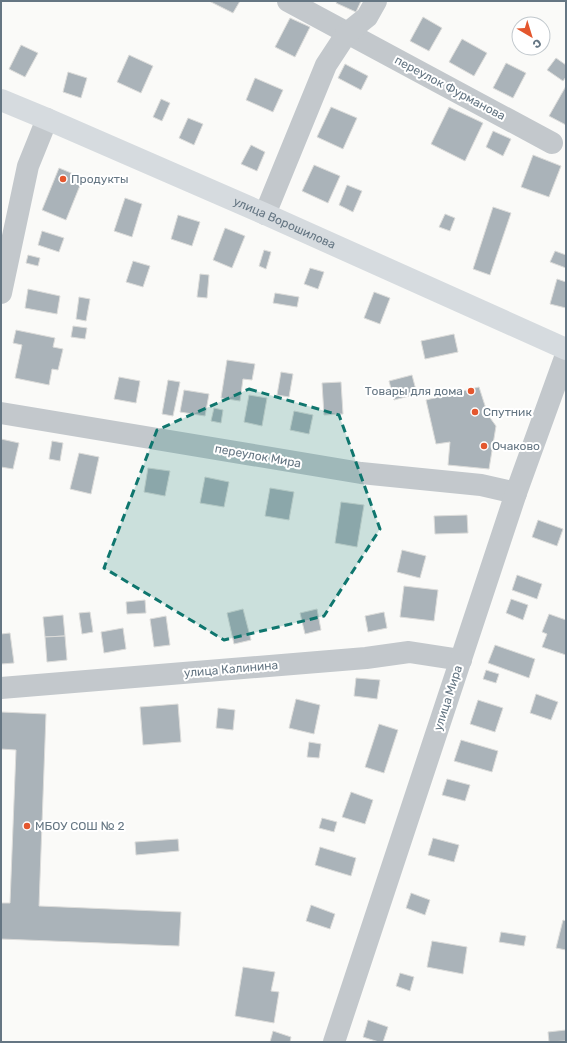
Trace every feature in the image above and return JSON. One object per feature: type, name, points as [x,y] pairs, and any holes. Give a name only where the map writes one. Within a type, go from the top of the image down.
[{"type":"main road","name":"улица Ворошилова","points":[[1,100],[265,214],[566,349]]},
{"type":"street","name":"переулок Фурманова","points":[[288,1],[552,143]]},
{"type":"street","points":[[265,214],[326,65],[347,33],[367,17],[376,1]]},
{"type":"street","points":[[1,293],[28,166],[47,119]]},
{"type":"street","name":"улица Мира","points":[[334,1042],[516,493],[566,355]]},
{"type":"street","name":"переулок Мира","points":[[1,413],[361,474],[481,485],[516,493]]},
{"type":"street","name":"улица Калинина","points":[[1,688],[366,658],[409,652],[461,660]]},
{"type":"highlighted area","points":[[249,389],[339,415],[380,529],[324,616],[224,640],[104,568],[157,430]]},
{"type":"building","points":[[209,1],[240,1],[233,13]]},
{"type":"building","points":[[337,1],[361,1],[356,12],[336,3]]},
{"type":"building","points":[[423,17],[442,28],[429,51],[410,41]]},
{"type":"building","points":[[290,18],[310,27],[295,57],[275,47]]},
{"type":"building","points":[[462,39],[487,53],[474,76],[449,62]]},
{"type":"building","points":[[21,45],[38,53],[25,77],[9,69]]},
{"type":"building","points":[[129,55],[153,66],[141,93],[117,82]]},
{"type":"building","points":[[556,58],[566,65],[566,77],[563,81],[547,70]]},
{"type":"building","points":[[506,63],[526,73],[513,98],[493,88]]},
{"type":"building","points":[[345,64],[368,76],[361,90],[338,78]]},
{"type":"building","points":[[68,72],[87,78],[81,98],[63,92]]},
{"type":"building","points":[[255,78],[283,90],[273,112],[246,100]]},
{"type":"building","points":[[566,86],[566,125],[549,116]]},
{"type":"building","points":[[161,99],[170,103],[162,121],[153,117]]},
{"type":"building","points":[[331,107],[357,118],[343,149],[317,137]]},
{"type":"building","points":[[449,107],[483,123],[465,161],[431,144]]},
{"type":"building","points":[[188,118],[203,124],[194,145],[179,138]]},
{"type":"building","points":[[493,131],[511,139],[503,156],[486,147]]},
{"type":"building","points":[[251,145],[265,152],[257,171],[241,164]]},
{"type":"building","points":[[533,155],[561,166],[549,197],[521,187]]},
{"type":"building","points":[[314,165],[340,176],[328,203],[302,191]]},
{"type":"building","points":[[59,168],[83,178],[66,220],[42,210]]},
{"type":"building","points":[[347,185],[362,191],[353,212],[339,205]]},
{"type":"building","points":[[125,198],[142,204],[132,237],[114,231]]},
{"type":"building","points":[[493,207],[511,213],[490,275],[473,269]]},
{"type":"building","points":[[445,214],[455,218],[450,231],[439,227]]},
{"type":"building","points":[[178,215],[200,222],[192,246],[171,239]]},
{"type":"building","points":[[225,228],[245,236],[232,268],[213,260]]},
{"type":"building","points":[[42,231],[64,238],[59,252],[38,245]]},
{"type":"building","points":[[264,250],[271,252],[266,269],[259,266]]},
{"type":"building","points":[[555,251],[566,255],[566,268],[550,262]]},
{"type":"building","points":[[28,255],[40,258],[38,266],[26,263]]},
{"type":"building","points":[[133,261],[150,266],[143,287],[126,282]]},
{"type":"building","points":[[310,268],[324,272],[318,289],[304,284]]},
{"type":"building","points":[[200,274],[209,275],[207,298],[197,297]]},
{"type":"building","points":[[557,279],[566,282],[566,308],[550,304]]},
{"type":"building","points":[[28,289],[60,296],[57,314],[25,308]]},
{"type":"building","points":[[374,292],[390,298],[380,324],[364,318]]},
{"type":"building","points":[[275,293],[299,297],[297,307],[273,303]]},
{"type":"building","points":[[79,297],[90,299],[86,321],[76,319]]},
{"type":"building","points":[[73,326],[87,328],[85,339],[71,337]]},
{"type":"building","points":[[16,330],[55,338],[53,347],[63,349],[58,370],[52,369],[49,385],[15,378],[22,345],[13,343]]},
{"type":"building","points":[[454,334],[458,352],[425,359],[421,341]]},
{"type":"building","points":[[227,360],[255,364],[252,380],[243,379],[240,401],[221,398]]},
{"type":"building","points":[[281,372],[293,374],[289,397],[277,395]]},
{"type":"building","points":[[412,375],[417,394],[394,400],[389,381]]},
{"type":"building","points":[[119,377],[140,381],[136,403],[114,399]]},
{"type":"building","points":[[168,380],[180,382],[173,416],[162,414]]},
{"type":"building","points":[[341,382],[343,414],[324,415],[322,383]]},
{"type":"building","points":[[479,387],[488,415],[496,426],[489,469],[448,465],[450,442],[436,444],[426,400]]},
{"type":"building","points":[[184,390],[209,394],[205,416],[180,412]]},
{"type":"building","points":[[249,395],[267,398],[262,426],[244,422]]},
{"type":"building","points":[[214,408],[223,410],[221,423],[211,421]]},
{"type":"building","points":[[294,411],[313,415],[309,434],[290,430]]},
{"type":"building","points":[[1,439],[19,443],[13,469],[1,467]]},
{"type":"building","points":[[52,441],[63,443],[60,461],[49,459]]},
{"type":"building","points":[[79,453],[99,457],[91,494],[70,489]]},
{"type":"building","points":[[148,468],[170,471],[165,496],[144,492]]},
{"type":"building","points":[[205,477],[229,482],[224,507],[200,503]]},
{"type":"building","points":[[270,488],[294,492],[289,520],[265,516]]},
{"type":"building","points":[[341,502],[364,505],[357,547],[335,543]]},
{"type":"building","points":[[467,515],[468,533],[435,534],[434,516]]},
{"type":"building","points":[[538,520],[563,529],[557,546],[532,537]]},
{"type":"building","points":[[402,550],[426,556],[420,578],[397,572]]},
{"type":"building","points":[[517,575],[542,584],[537,599],[512,590]]},
{"type":"building","points":[[404,586],[438,590],[434,621],[400,617]]},
{"type":"building","points":[[511,599],[528,605],[523,620],[506,613]]},
{"type":"building","points":[[145,600],[146,613],[127,614],[126,602]]},
{"type":"building","points":[[243,609],[251,640],[234,644],[227,613]]},
{"type":"building","points":[[317,609],[321,630],[305,634],[300,613]]},
{"type":"building","points":[[90,612],[93,632],[82,634],[79,613]]},
{"type":"building","points":[[384,612],[387,628],[368,632],[365,616]]},
{"type":"building","points":[[549,614],[566,620],[566,655],[542,647],[547,634],[542,632]]},
{"type":"building","points":[[63,615],[65,636],[45,637],[43,617]]},
{"type":"building","points":[[166,616],[170,645],[154,647],[150,619]]},
{"type":"building","points":[[123,628],[126,649],[104,653],[101,632]]},
{"type":"building","points":[[10,633],[14,663],[1,664],[1,634]]},
{"type":"building","points":[[65,636],[67,660],[47,662],[45,637]]},
{"type":"building","points":[[495,645],[535,659],[529,678],[488,663]]},
{"type":"building","points":[[486,670],[499,674],[496,683],[483,679]]},
{"type":"building","points":[[356,678],[380,680],[377,699],[354,696]]},
{"type":"building","points":[[536,694],[558,702],[551,720],[530,713]]},
{"type":"building","points":[[296,699],[320,705],[314,734],[289,728]]},
{"type":"building","points":[[478,700],[503,708],[495,732],[470,724]]},
{"type":"building","points":[[178,704],[181,742],[143,745],[140,707]]},
{"type":"building","points":[[218,708],[235,710],[233,730],[216,728]]},
{"type":"building","name":"МБОУ СОШ № 2","points":[[1,712],[46,714],[39,906],[181,912],[179,946],[1,939],[1,903],[10,903],[16,750],[1,749]]},
{"type":"building","points":[[379,724],[398,730],[384,773],[365,767]]},
{"type":"building","points":[[461,740],[498,751],[492,772],[454,761]]},
{"type":"building","points":[[309,742],[321,744],[319,758],[307,757]]},
{"type":"building","points":[[447,779],[470,785],[465,801],[442,795]]},
{"type":"building","points":[[351,792],[373,800],[365,824],[342,817]]},
{"type":"building","points":[[322,818],[337,822],[334,832],[319,828]]},
{"type":"building","points":[[433,838],[459,845],[454,862],[428,855]]},
{"type":"building","points":[[178,839],[179,851],[136,855],[135,842]]},
{"type":"building","points":[[320,847],[356,858],[351,876],[315,865]]},
{"type":"building","points":[[411,893],[430,900],[425,915],[406,908]]},
{"type":"building","points":[[311,905],[335,914],[330,929],[306,921]]},
{"type":"building","points":[[563,920],[566,921],[566,950],[556,948]]},
{"type":"building","points":[[501,932],[526,936],[524,946],[499,942]]},
{"type":"building","points":[[432,941],[467,947],[463,974],[427,967]]},
{"type":"building","points":[[243,967],[275,972],[271,991],[279,992],[274,1023],[235,1016]]},
{"type":"building","points":[[400,973],[414,977],[410,991],[396,986]]},
{"type":"building","points":[[368,1020],[388,1027],[383,1042],[363,1037]]},
{"type":"building","points":[[566,1030],[566,1041],[549,1042],[548,1032]]},
{"type":"building","points":[[273,1031],[291,1037],[290,1042],[270,1042]]},
{"type":"place","name":"Продукты","points":[[63,179]]},
{"type":"place","name":"Товары для дома","points":[[471,391]]},
{"type":"place","name":"Спутник","points":[[475,412]]},
{"type":"place","name":"Очаково","points":[[484,446]]},
{"type":"place","name":"МБОУ СОШ № 2","points":[[27,826]]}]
